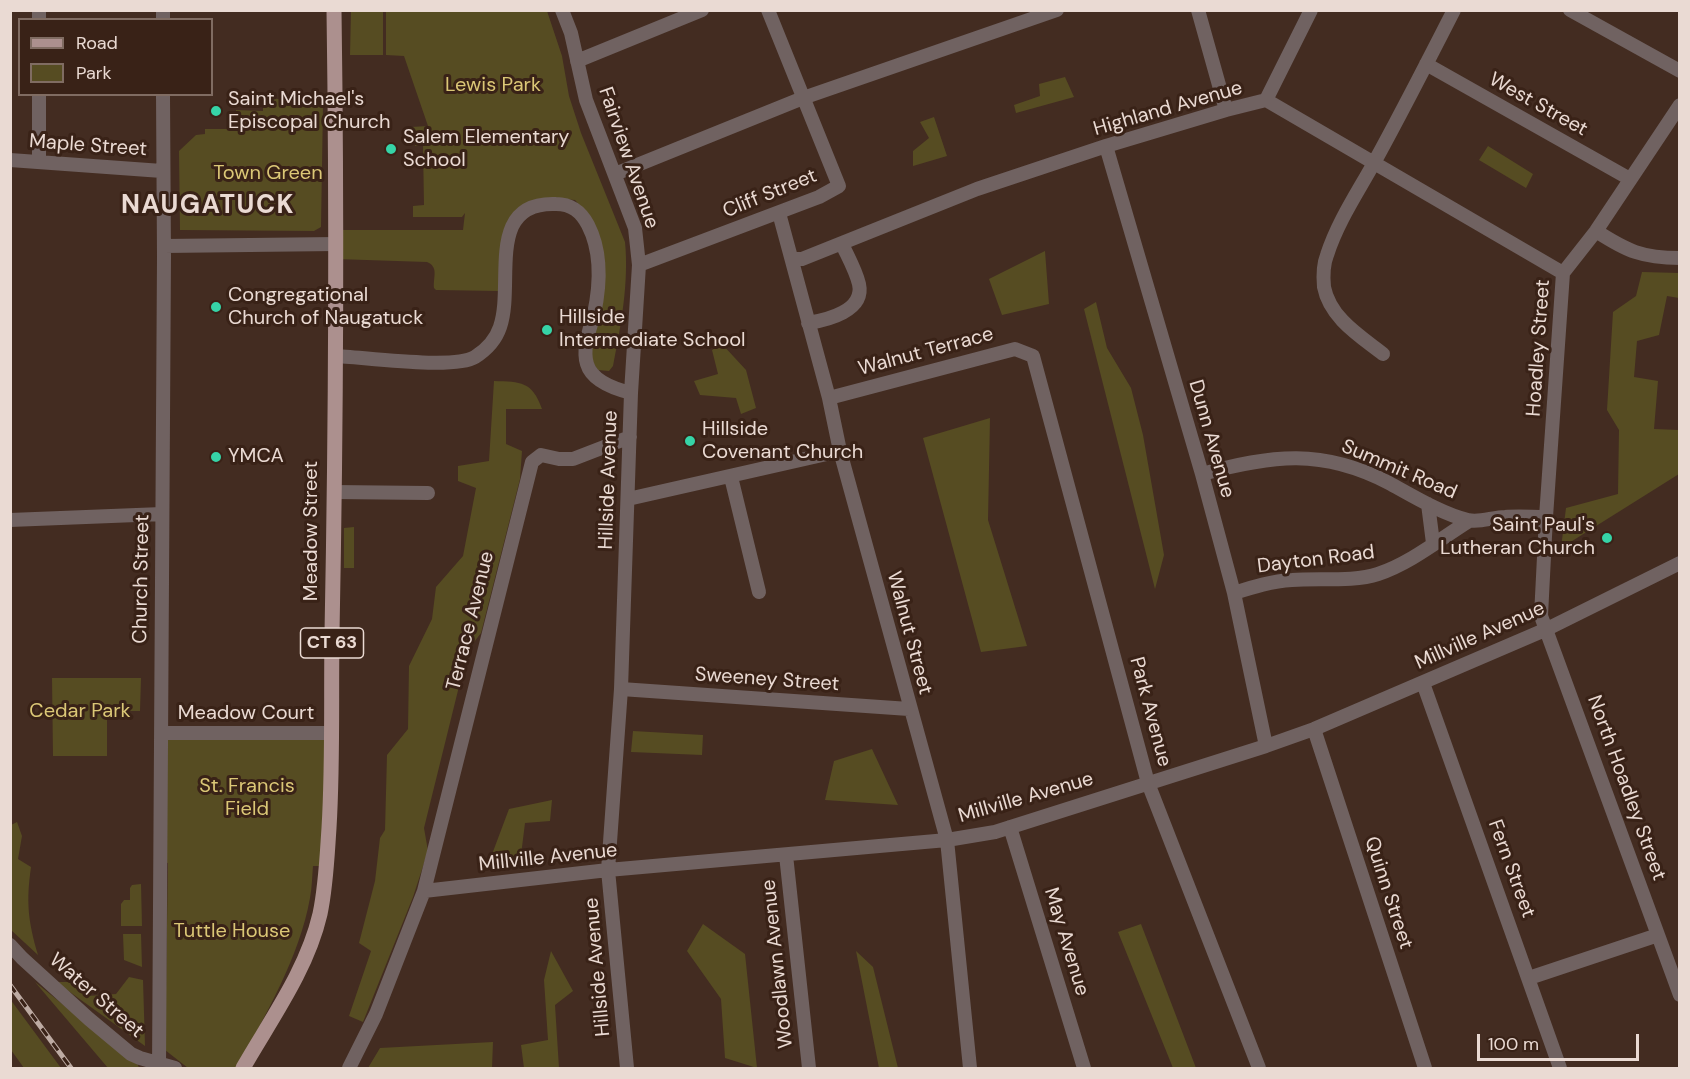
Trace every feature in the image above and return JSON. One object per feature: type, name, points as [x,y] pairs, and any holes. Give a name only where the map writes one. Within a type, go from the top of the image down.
[{"type":"main road","name":"Meadow Street","points":[[243,1068],[302,963],[319,916],[327,866],[332,733],[334,492],[336,244],[334,10]]},
{"type":"street","name":"Fairview Avenue","points":[[562,10],[571,33],[586,100],[634,228],[639,265],[631,393]]},
{"type":"street","points":[[577,60],[702,10]]},
{"type":"street","name":"Cliff Street","points":[[639,265],[779,213],[819,197],[839,186],[768,10]]},
{"type":"street","points":[[615,174],[803,98],[1057,10]]},
{"type":"street","points":[[1198,10],[1226,110]]},
{"type":"street","points":[[1266,100],[1311,10]]},
{"type":"street","points":[[1383,354],[1345,324],[1332,306],[1325,288],[1323,273],[1326,257],[1336,230],[1375,162],[1454,10]]},
{"type":"street","points":[[1570,10],[1680,71]]},
{"type":"street","name":"West Street","points":[[1426,64],[1630,179]]},
{"type":"street","points":[[39,96],[39,162]]},
{"type":"street","name":"Church Street","points":[[159,1066],[163,96]]},
{"type":"street","name":"Highland Avenue","points":[[792,260],[802,260],[977,189],[1106,146],[1266,100],[1563,273]]},
{"type":"street","name":"Hoadley Street","points":[[1547,629],[1541,616],[1563,273],[1596,231],[1680,105]]},
{"type":"street","name":"Dunn Avenue","points":[[1106,146],[1202,474],[1234,593],[1266,746]]},
{"type":"street","name":"Maple Street","points":[[10,160],[162,171]]},
{"type":"street","name":"Hillside Avenue","points":[[335,356],[448,363],[467,362],[493,340],[502,323],[508,240],[514,221],[535,205],[562,204],[577,210],[584,218],[596,247],[598,283],[587,339],[587,365],[590,371],[610,387],[631,393],[621,689],[608,870],[627,1068]]},
{"type":"street","name":"Walnut Street","points":[[779,213],[909,709],[947,840],[970,1068]]},
{"type":"street","points":[[1596,231],[1621,247],[1654,258],[1680,258]]},
{"type":"street","points":[[164,246],[336,244]]},
{"type":"street","points":[[808,323],[845,312],[858,298],[860,286],[842,244]]},
{"type":"street","name":"Walnut Terrace","points":[[829,398],[1015,349],[1033,356]]},
{"type":"street","name":"Park Avenue","points":[[1033,356],[1148,783],[1260,1068]]},
{"type":"street","name":"Terrace Avenue","points":[[424,891],[532,462],[541,455],[573,459],[630,437]]},
{"type":"street","points":[[628,499],[840,451]]},
{"type":"street","name":"Summit Road","points":[[1202,474],[1258,460],[1303,457],[1331,461],[1378,478],[1428,504],[1470,521],[1506,516],[1546,517]]},
{"type":"street","points":[[731,477],[759,592]]},
{"type":"street","points":[[334,492],[428,493]]},
{"type":"street","points":[[1428,504],[1433,543]]},
{"type":"street","points":[[10,520],[162,514]]},
{"type":"street","name":"Dayton Road","points":[[1234,593],[1260,585],[1289,580],[1362,577],[1377,574],[1412,557],[1470,521]]},
{"type":"street","name":"Millville Avenue","points":[[424,891],[608,870],[947,840],[995,832],[1314,729],[1547,629],[1680,563]]},
{"type":"street","name":"North Hoadley Street","points":[[1547,629],[1680,994]]},
{"type":"street","name":"Fern Street","points":[[1423,683],[1560,1068]]},
{"type":"street","name":"Sweeney Street","points":[[621,689],[909,709]]},
{"type":"street","name":"Quinn Street","points":[[1314,729],[1425,1068]]},
{"type":"street","name":"Meadow Court","points":[[160,733],[332,733]]},
{"type":"street","name":"May Avenue","points":[[1010,827],[1084,1068]]},
{"type":"street","name":"Woodlawn Avenue","points":[[786,855],[809,1068]]},
{"type":"street","points":[[349,1068],[376,1014],[424,891]]},
{"type":"street","points":[[1529,978],[1658,935]]},
{"type":"street","name":"Water Street","points":[[10,945],[89,1019],[131,1054],[159,1066]]},
{"type":"street","points":[[159,1066],[175,1068]]},
{"type":"green space","points":[[351,11],[383,11],[383,55],[350,55]]},
{"type":"green space","name":"Lewis Park","points":[[386,11],[547,11],[562,56],[569,96],[581,133],[625,242],[624,304],[613,366],[609,371],[598,370],[589,358],[603,290],[590,217],[575,200],[547,199],[520,209],[500,291],[436,290],[434,270],[427,262],[336,259],[336,230],[463,230],[465,213],[462,217],[413,217],[413,206],[424,205],[423,146],[415,146],[415,140],[411,140],[411,127],[428,126],[404,56],[386,55]]},
{"type":"green space","points":[[1065,77],[1074,97],[1016,113],[1014,105],[1040,96],[1039,84]]},
{"type":"green space","name":"Town Green","points":[[263,97],[323,105],[321,227],[314,231],[180,230],[179,151],[196,135],[205,134],[205,129],[235,129],[236,110],[263,111]]},
{"type":"green space","points":[[934,117],[947,156],[913,166],[913,151],[929,138],[920,122]]},
{"type":"green space","points":[[1488,146],[1533,174],[1526,188],[1479,160]]},
{"type":"green space","points":[[1045,251],[1049,304],[1002,315],[989,279]]},
{"type":"green space","points":[[1642,272],[1679,273],[1679,298],[1667,296],[1659,335],[1637,341],[1634,377],[1658,381],[1654,429],[1679,430],[1679,474],[1561,548],[1566,508],[1618,494],[1619,430],[1607,410],[1613,312],[1636,296]]},
{"type":"green space","points":[[1096,302],[1107,348],[1131,388],[1143,435],[1164,555],[1155,589],[1084,309]]},
{"type":"green space","points":[[722,344],[746,370],[756,408],[741,414],[736,398],[700,395],[694,381],[718,374],[712,350]]},
{"type":"green space","points":[[494,381],[518,383],[530,388],[542,409],[506,409],[506,444],[522,451],[520,479],[481,633],[468,650],[424,828],[428,851],[413,897],[363,1022],[349,1016],[371,951],[359,943],[375,881],[380,838],[385,830],[387,755],[408,729],[409,666],[432,619],[436,587],[463,556],[476,488],[458,481],[458,466],[489,461]]},
{"type":"green space","points":[[990,418],[988,520],[1027,646],[981,652],[923,438]]},
{"type":"green space","points":[[354,527],[354,568],[344,568],[344,528]]},
{"type":"green space","name":"Cedar Park","points":[[52,678],[141,678],[140,711],[107,711],[107,756],[53,756]]},
{"type":"green space","points":[[633,731],[703,735],[702,755],[631,752]]},
{"type":"green space","points":[[159,732],[332,733],[327,866],[313,866],[310,898],[298,943],[270,1007],[237,1068],[188,1068],[165,1050],[168,863],[156,862]]},
{"type":"green space","points":[[872,749],[898,805],[825,800],[834,761]]},
{"type":"green space","points":[[552,800],[550,821],[525,823],[520,863],[488,865],[509,809]]},
{"type":"green space","points":[[17,822],[22,836],[18,859],[31,867],[29,911],[38,955],[11,930],[11,825]]},
{"type":"green space","points":[[141,884],[142,926],[121,926],[121,904],[124,900],[130,900],[132,885]]},
{"type":"green space","points":[[703,924],[745,954],[757,1068],[725,1058],[721,999],[687,951]]},
{"type":"green space","points":[[1141,924],[1196,1068],[1173,1068],[1118,932]]},
{"type":"green space","points":[[123,934],[141,934],[142,967],[124,960]]},
{"type":"green space","points":[[551,951],[573,991],[555,1005],[559,1068],[524,1068],[521,1045],[548,1040],[544,980]]},
{"type":"green space","points":[[856,951],[873,967],[898,1068],[879,1068]]},
{"type":"green space","points":[[129,977],[143,980],[145,1046],[56,982],[70,982],[88,996],[116,994]]},
{"type":"green space","points":[[35,982],[138,1065],[139,1068],[108,1068]]},
{"type":"green space","points":[[10,999],[61,1068],[24,1068],[11,1050]]},
{"type":"green space","points":[[493,1042],[492,1068],[368,1068],[380,1048]]},
{"type":"railway","points":[[10,985],[71,1068]]},
{"type":"place","name":"Saint Michael's Episcopal Church","points":[[216,111]]},
{"type":"place","name":"Salem Elementary School","points":[[391,149]]},
{"type":"place","name":"Congregational Church of Naugatuck","points":[[216,307]]},
{"type":"place","name":"Hillside Intermediate School","points":[[547,330]]},
{"type":"place","name":"Hillside Covenant Church","points":[[690,441]]},
{"type":"place","name":"YMCA","points":[[216,457]]},
{"type":"place","name":"Saint Paul's Lutheran Church","points":[[1607,538]]},
{"type":"district","name":"NAUGATUCK","points":[[208,206]]},
{"type":"park label","name":"St. Francis Field","points":[[247,798]]},
{"type":"park label","name":"Tuttle House","points":[[232,932]]}]
